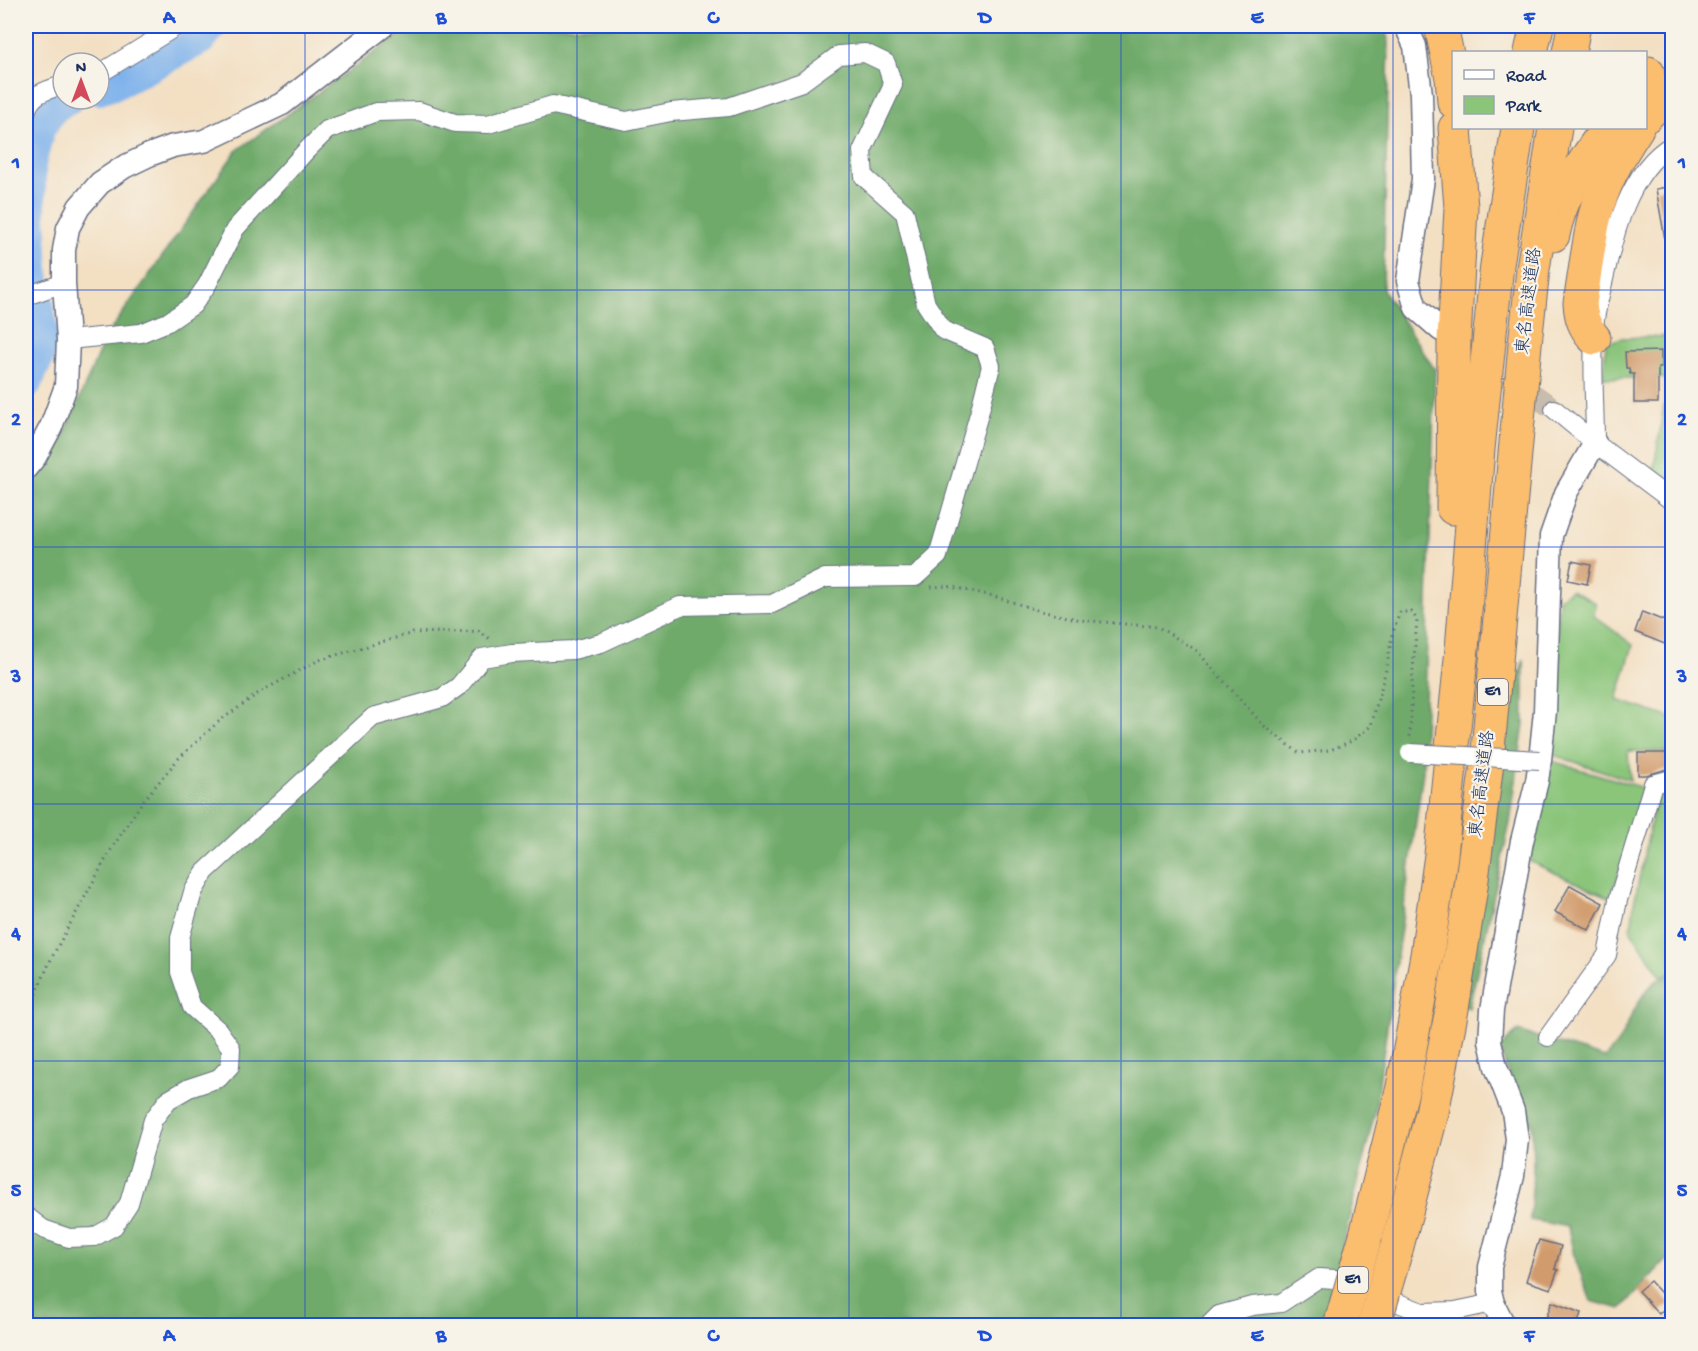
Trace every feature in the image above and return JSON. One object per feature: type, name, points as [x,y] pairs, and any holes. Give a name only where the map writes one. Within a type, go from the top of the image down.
[{"type":"highway","points":[[1441,26],[1452,78]]},
{"type":"highway","points":[[1531,51],[1537,26]]},
{"type":"highway","points":[[1569,51],[1574,26]]},
{"type":"highway","points":[[1647,112],[1655,80]]},
{"type":"highway","points":[[1452,743],[1454,340],[1461,208],[1455,129]]},
{"type":"highway","name":"東名高速道路","points":[[1340,1326],[1366,1235],[1403,1087],[1427,955],[1441,855],[1462,649],[1481,414],[1497,265],[1518,129]]},
{"type":"highway","name":"東名高速道路","points":[[1374,1326],[1432,1113],[1452,1009],[1471,887],[1486,771],[1533,269],[1555,129]]},
{"type":"highway","points":[[1517,428],[1555,227],[1579,171],[1607,129]]},
{"type":"highway","points":[[1594,338],[1585,328],[1580,303],[1595,215],[1607,181],[1620,154],[1636,129]]},
{"type":"street","points":[[111,67],[177,26]]},
{"type":"street","points":[[26,468],[35,457],[51,427],[66,386],[68,340],[64,250],[68,228],[79,207],[100,183],[124,167],[173,146],[204,141],[282,104],[383,26]]},
{"type":"street","points":[[1407,26],[1415,46],[1421,94],[1423,179],[1408,281],[1416,308],[1440,330]]},
{"type":"street","points":[[26,1216],[43,1229],[69,1238],[94,1237],[114,1226],[129,1203],[153,1120],[158,1113],[168,1100],[189,1088],[219,1078],[230,1066],[231,1048],[218,1030],[192,1007],[180,972],[180,938],[193,892],[205,872],[373,717],[442,698],[459,686],[482,658],[512,653],[573,650],[601,643],[680,606],[772,603],[825,578],[915,577],[938,556],[991,366],[985,348],[943,330],[926,304],[905,213],[864,177],[862,151],[893,85],[886,63],[865,53],[839,55],[802,82],[729,107],[671,112],[626,121],[554,105],[488,124],[455,123],[419,111],[376,112],[327,130],[305,152],[236,230],[194,305],[168,322],[141,333],[68,340]]},
{"type":"street","points":[[26,113],[28,104],[42,91],[51,88]]},
{"type":"street","points":[[1506,1326],[1493,1303],[1490,1291],[1490,1267],[1513,1176],[1517,1139],[1513,1112],[1496,1067],[1490,1041],[1492,1010],[1522,841],[1537,782],[1540,760],[1545,711],[1551,536],[1566,493],[1595,443],[1595,317],[1616,227],[1641,177],[1669,149]]},
{"type":"street","points":[[26,296],[64,284]]},
{"type":"street","points":[[1554,409],[1672,501]]},
{"type":"street","points":[[1410,753],[1540,760]]},
{"type":"street","points":[[1548,1037],[1607,955],[1618,900],[1653,784],[1672,779]]},
{"type":"street","points":[[1208,1326],[1219,1315],[1252,1306],[1281,1303],[1319,1278],[1335,1279],[1422,1312],[1455,1311],[1493,1303]]},
{"type":"path","points":[[915,577],[928,587],[947,586],[1081,620],[1158,627],[1196,650],[1263,725],[1299,753],[1330,750],[1352,741],[1371,726],[1400,612],[1412,612],[1417,620],[1410,753]]},
{"type":"path","points":[[26,1016],[58,947],[109,853],[142,802],[179,758],[217,723],[260,692],[319,660],[413,633],[479,631],[512,653]]},
{"type":"green space","points":[[412,26],[1383,26],[1389,41],[1383,290],[1435,370],[1423,772],[1375,1112],[1331,1293],[1320,1325],[26,1325],[26,490],[59,447],[105,338],[236,151]]},
{"type":"green space","points":[[1672,336],[1672,494],[1652,479],[1665,400],[1665,378],[1603,378],[1606,343],[1622,338]]},
{"type":"green space","points":[[1571,590],[1596,603],[1594,616],[1633,645],[1617,700],[1672,718],[1672,752],[1628,751],[1630,780],[1550,754],[1559,598]]},
{"type":"green space","points":[[1524,659],[1524,724],[1510,823],[1469,1008],[1464,1006],[1505,722]]},
{"type":"green space","points":[[1545,759],[1651,790],[1610,898],[1529,861]]},
{"type":"green space","points":[[1672,785],[1672,972],[1661,976],[1631,931],[1634,903],[1657,793]]},
{"type":"green space","points":[[1672,974],[1672,1259],[1665,1261],[1621,1309],[1591,1301],[1574,1256],[1568,1227],[1530,1220],[1533,1171],[1532,1125],[1509,1076],[1499,1048],[1518,1031],[1605,1058],[1620,1039],[1646,991],[1653,983]]},
{"type":"building","points":[[1672,186],[1672,239],[1665,239],[1656,189]]},
{"type":"building","points":[[1661,351],[1661,368],[1658,368],[1658,403],[1634,403],[1634,374],[1630,374],[1629,368],[1626,368],[1625,352]]},
{"type":"building","points":[[1572,561],[1591,565],[1587,584],[1568,580]]},
{"type":"building","points":[[1642,612],[1672,624],[1672,647],[1635,632]]},
{"type":"building","points":[[1638,753],[1671,753],[1671,768],[1638,775]]},
{"type":"building","points":[[1570,885],[1603,903],[1589,930],[1555,912]]},
{"type":"building","points":[[1539,1240],[1561,1246],[1555,1269],[1558,1270],[1551,1289],[1526,1281]]},
{"type":"building","points":[[1650,1281],[1670,1303],[1659,1314],[1638,1291]]},
{"type":"building","points":[[1552,1302],[1581,1313],[1577,1326],[1557,1326],[1545,1321]]},
{"type":"waterway","points":[[111,86],[201,40],[212,26]]},
{"type":"waterway","points":[[26,385],[45,345],[34,271],[31,164],[40,129],[52,111]]},
{"type":"tunnel","points":[[1478,356],[1554,409]]}]
